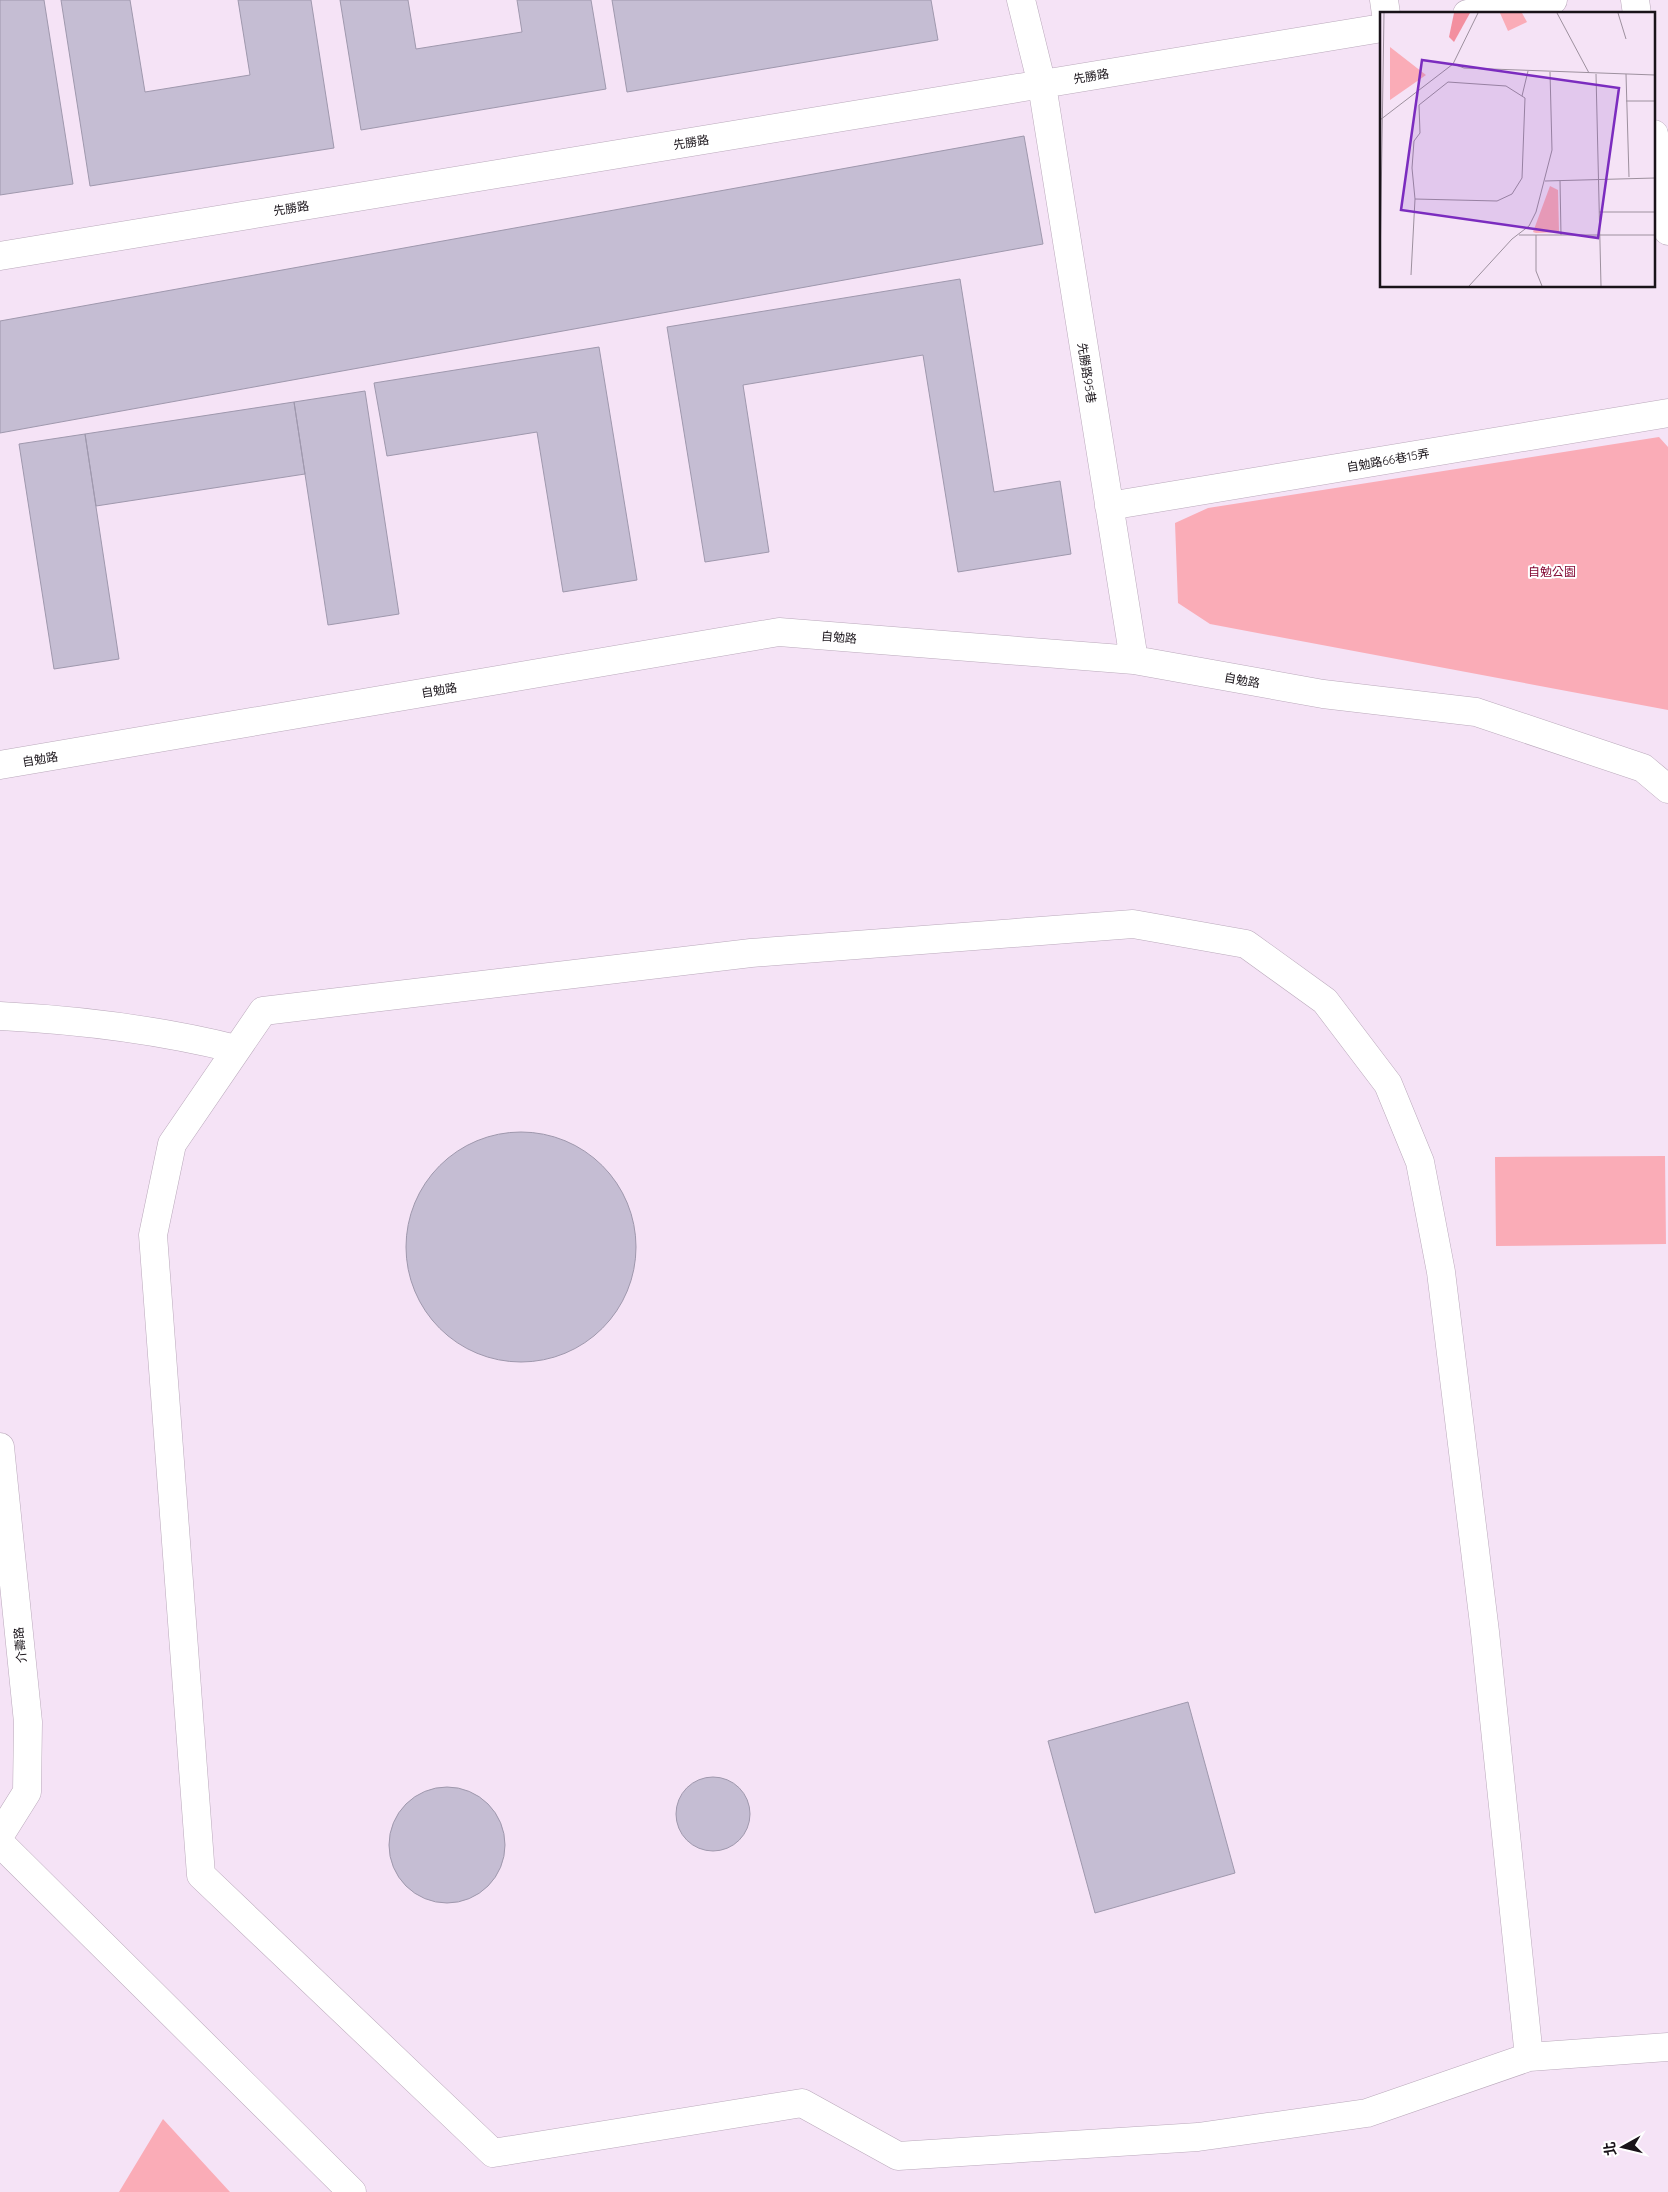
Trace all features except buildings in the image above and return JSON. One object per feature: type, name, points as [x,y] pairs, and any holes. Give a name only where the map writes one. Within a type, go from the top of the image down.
[{"type":"street","name":"先勝路95巷","points":[[1021,0],[1042,85],[1134,660]]},
{"type":"street","points":[[1479,12],[1553,0]]},
{"type":"street","name":"先勝路","points":[[0,256],[1380,28]]},
{"type":"street","points":[[1656,148],[1668,231]]},
{"type":"street","name":"自勉路66巷15弄","points":[[1109,506],[1668,413]]},
{"type":"street","name":"自勉路","points":[[0,765],[779,632],[1134,660],[1323,694],[1476,712],[1643,768],[1668,789]]},
{"type":"street","points":[[1529,2057],[1483,1622],[1441,1272],[1420,1162],[1388,1084],[1325,1001],[1246,944],[1134,924],[751,953],[262,1011],[172,1144],[153,1235],[201,1874],[493,2154],[802,2103],[898,2156],[1198,2137],[1367,2113],[1529,2057],[1668,2047]]},
{"type":"street","points":[[0,1016],[38,1018],[186,1037],[236,1049]]},
{"type":"street","name":"介壽路","points":[[0,1447],[28,1722],[27,1792],[0,1836]]},
{"type":"street","points":[[0,1843],[352,2192]]},
{"type":"green space","name":"自勉公園","points":[[1659,437],[1668,447],[1668,710],[1210,624],[1178,603],[1175,523],[1208,508]]},
{"type":"green space","points":[[1665,1156],[1666,1244],[1496,1246],[1495,1157]]},
{"type":"green space","points":[[163,2119],[230,2192],[119,2192]]}]
